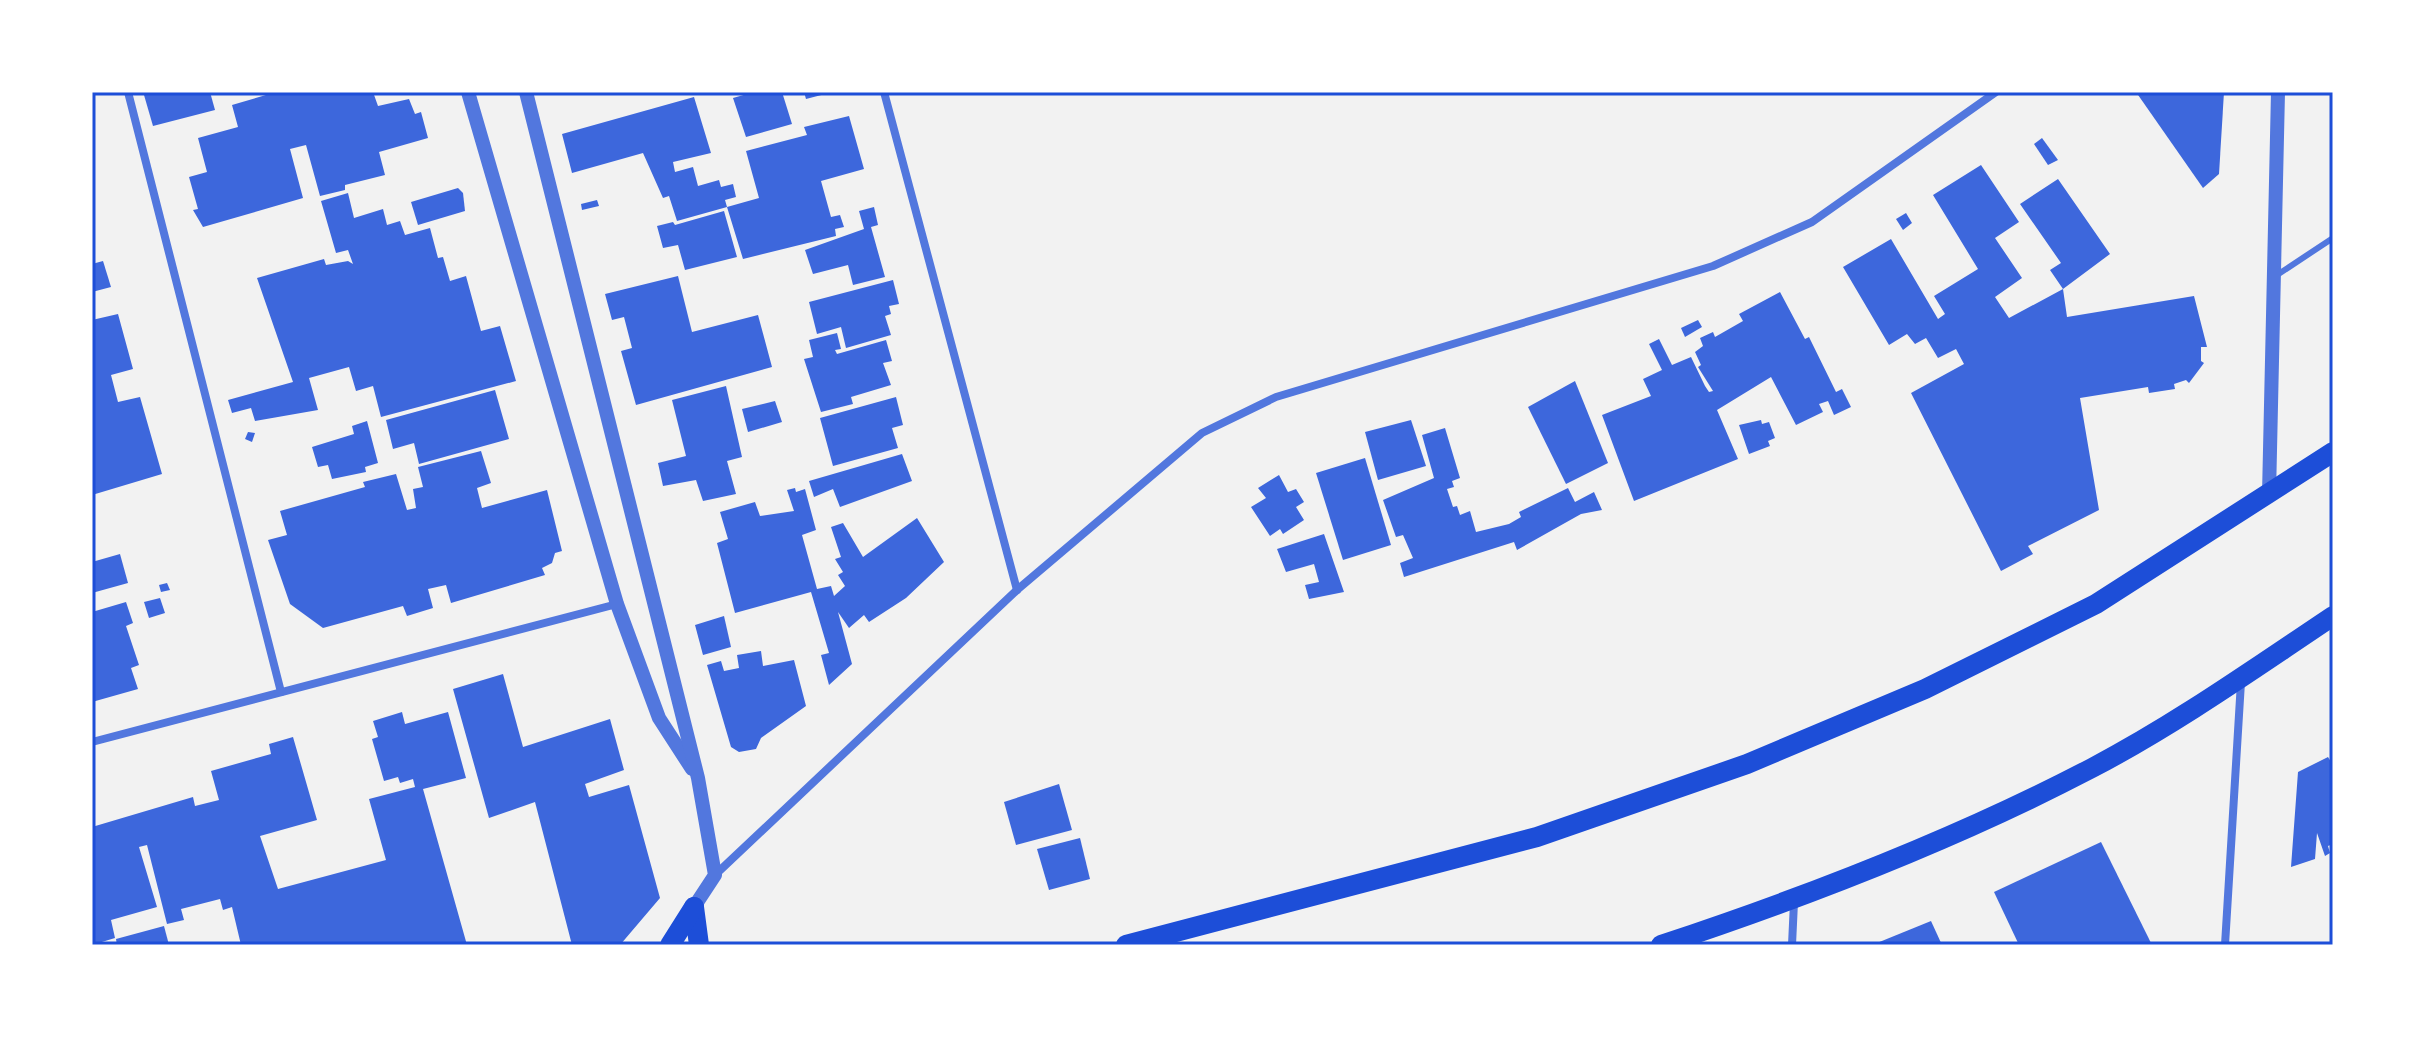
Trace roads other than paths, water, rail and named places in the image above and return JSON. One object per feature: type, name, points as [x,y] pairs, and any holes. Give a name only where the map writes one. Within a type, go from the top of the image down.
[{"type":"main road","points":[[1126,945],[1537,837],[1747,764],[1925,689],[2096,604],[2333,452]]},
{"type":"main road","points":[[1661,945],[1794,901],[1947,837],[2094,767],[2241,677],[2333,616]]},
{"type":"main road","points":[[670,945],[694,907]]},
{"type":"main road","points":[[694,907],[699,945]]},
{"type":"street","points":[[128,92],[281,692]]},
{"type":"street","points":[[468,92],[617,604],[659,718],[698,778]]},
{"type":"street","points":[[526,92],[698,778],[715,875]]},
{"type":"street","points":[[884,92],[1017,590]]},
{"type":"street","points":[[694,907],[715,875],[1017,590],[1202,433],[1276,397],[1713,266],[1812,222],[1996,92]]},
{"type":"street","points":[[2269,495],[2278,92]]},
{"type":"street","points":[[92,742],[617,604]]},
{"type":"street","points":[[2225,945],[2241,677]]},
{"type":"street","points":[[1792,945],[1794,901]]},
{"type":"lane","points":[[2274,277],[2333,238]]}]
